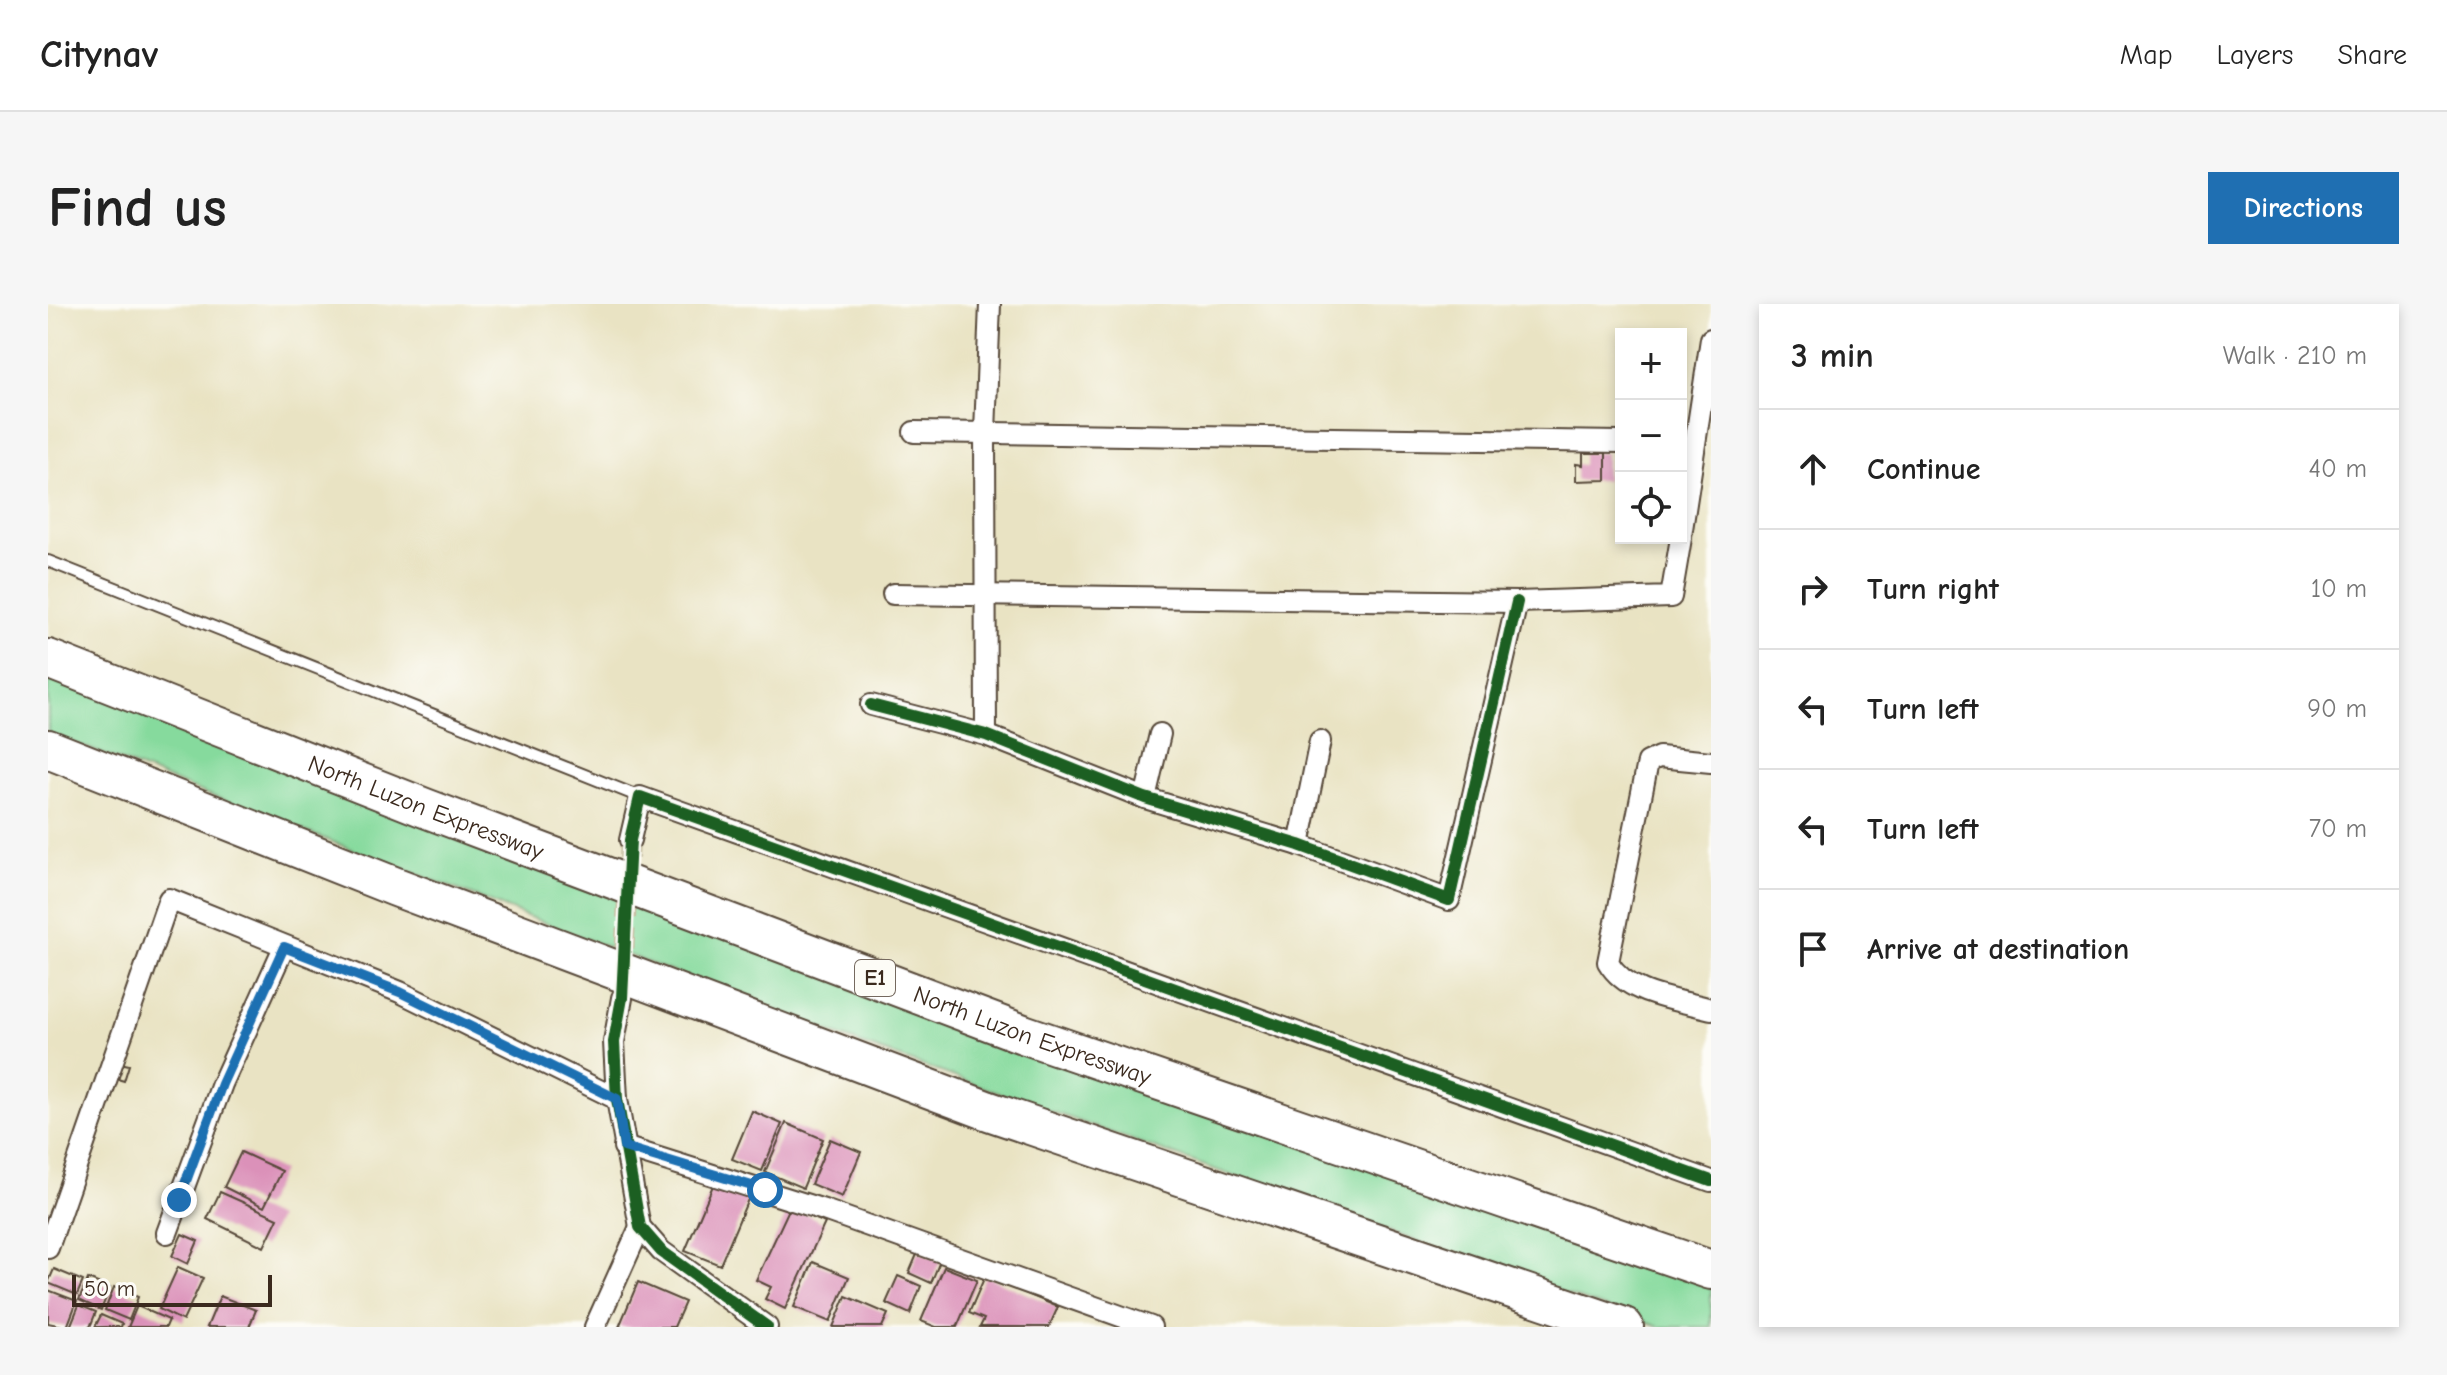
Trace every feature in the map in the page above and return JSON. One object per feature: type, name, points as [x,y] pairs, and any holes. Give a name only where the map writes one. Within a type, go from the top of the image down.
[{"type":"highway","name":"North Luzon Expressway","points":[[48,659],[425,808],[1023,1034],[1711,1270]]},
{"type":"highway","points":[[48,749],[410,893],[986,1110],[1624,1327]]},
{"type":"street","points":[[986,735],[985,432],[990,304]]},
{"type":"street","points":[[1687,472],[1689,443],[1711,339]]},
{"type":"street","points":[[914,432],[1615,442]]},
{"type":"street","points":[[893,594],[1517,602],[1671,597],[1680,544]]},
{"type":"street","points":[[871,705],[986,735],[1145,798],[1299,845],[1449,900],[1517,602]]},
{"type":"street","points":[[1145,798],[1160,734]]},
{"type":"street","points":[[1299,845],[1320,741]]},
{"type":"street","points":[[1711,762],[1659,757],[1648,762],[1608,962],[1615,974],[1632,987],[1711,1009]]},
{"type":"street","points":[[630,840],[640,797],[1711,1181]]},
{"type":"street","points":[[48,1248],[169,899],[400,992],[617,1099]]},
{"type":"street","points":[[167,1233],[222,1084],[284,947]]},
{"type":"street","points":[[622,998],[614,1042],[617,1099],[640,1227],[661,1251],[767,1327]]},
{"type":"street","points":[[624,1147],[824,1210],[1151,1327]]},
{"type":"street","points":[[595,1327],[640,1227]]},
{"type":"lane","points":[[48,561],[640,797]]},
{"type":"green space","points":[[48,676],[1711,1288],[1711,1327],[1659,1327],[856,1042],[48,733]]},
{"type":"building","points":[[1583,453],[1606,453],[1606,480],[1576,481],[1576,464],[1583,465]]},
{"type":"building","points":[[116,1062],[129,1065],[124,1081],[111,1077]]},
{"type":"building","points":[[752,1111],[782,1124],[762,1171],[732,1159]]},
{"type":"building","points":[[786,1123],[823,1139],[803,1188],[765,1172]]},
{"type":"building","points":[[830,1139],[861,1152],[842,1197],[811,1184]]},
{"type":"building","points":[[241,1152],[282,1171],[264,1207],[224,1187]]},
{"type":"building","points":[[714,1183],[749,1197],[720,1265],[685,1251]]},
{"type":"building","points":[[220,1192],[278,1218],[264,1247],[207,1219]]},
{"type":"building","points":[[790,1207],[825,1223],[785,1309],[765,1299],[771,1287],[756,1280]]},
{"type":"building","points":[[182,1234],[198,1241],[188,1264],[172,1256]]},
{"type":"building","points":[[918,1252],[940,1261],[931,1283],[909,1273]]},
{"type":"building","points":[[813,1262],[849,1277],[830,1322],[794,1307]]},
{"type":"building","points":[[178,1267],[203,1278],[183,1321],[159,1309]]},
{"type":"building","points":[[944,1267],[977,1280],[957,1327],[936,1327],[921,1321]]},
{"type":"building","points":[[54,1269],[83,1281],[77,1295],[48,1283]]},
{"type":"building","points":[[898,1276],[921,1286],[910,1314],[886,1303]]},
{"type":"building","points":[[985,1276],[1058,1307],[1049,1327],[980,1327],[984,1319],[969,1313]]},
{"type":"building","points":[[88,1279],[110,1288],[101,1310],[79,1300]]},
{"type":"building","points":[[638,1282],[685,1302],[674,1327],[619,1327]]},
{"type":"building","points":[[114,1287],[138,1297],[129,1320],[105,1310]]},
{"type":"building","points":[[48,1290],[77,1301],[67,1327],[48,1323]]},
{"type":"building","points":[[220,1296],[256,1310],[249,1327],[207,1327]]},
{"type":"building","points":[[846,1296],[888,1314],[882,1327],[833,1327]]},
{"type":"building","points":[[79,1305],[96,1312],[90,1327],[70,1327]]},
{"type":"building","points":[[137,1306],[169,1320],[166,1327],[128,1327]]},
{"type":"building","points":[[101,1315],[122,1324],[121,1327],[95,1327]]},
{"type":"tunnel","points":[[623,978],[630,840]]},
{"type":"cycle path","points":[[871,705],[986,735],[1145,798],[1299,845],[1449,900],[1517,602]]},
{"type":"cycle path","points":[[767,1327],[661,1251],[640,1227],[617,1099],[614,1042],[622,998],[630,840],[640,797],[1711,1181]]},
{"type":"route","points":[[179,1200],[222,1084],[284,947],[400,992],[617,1099],[624,1147],[765,1190]]}]
